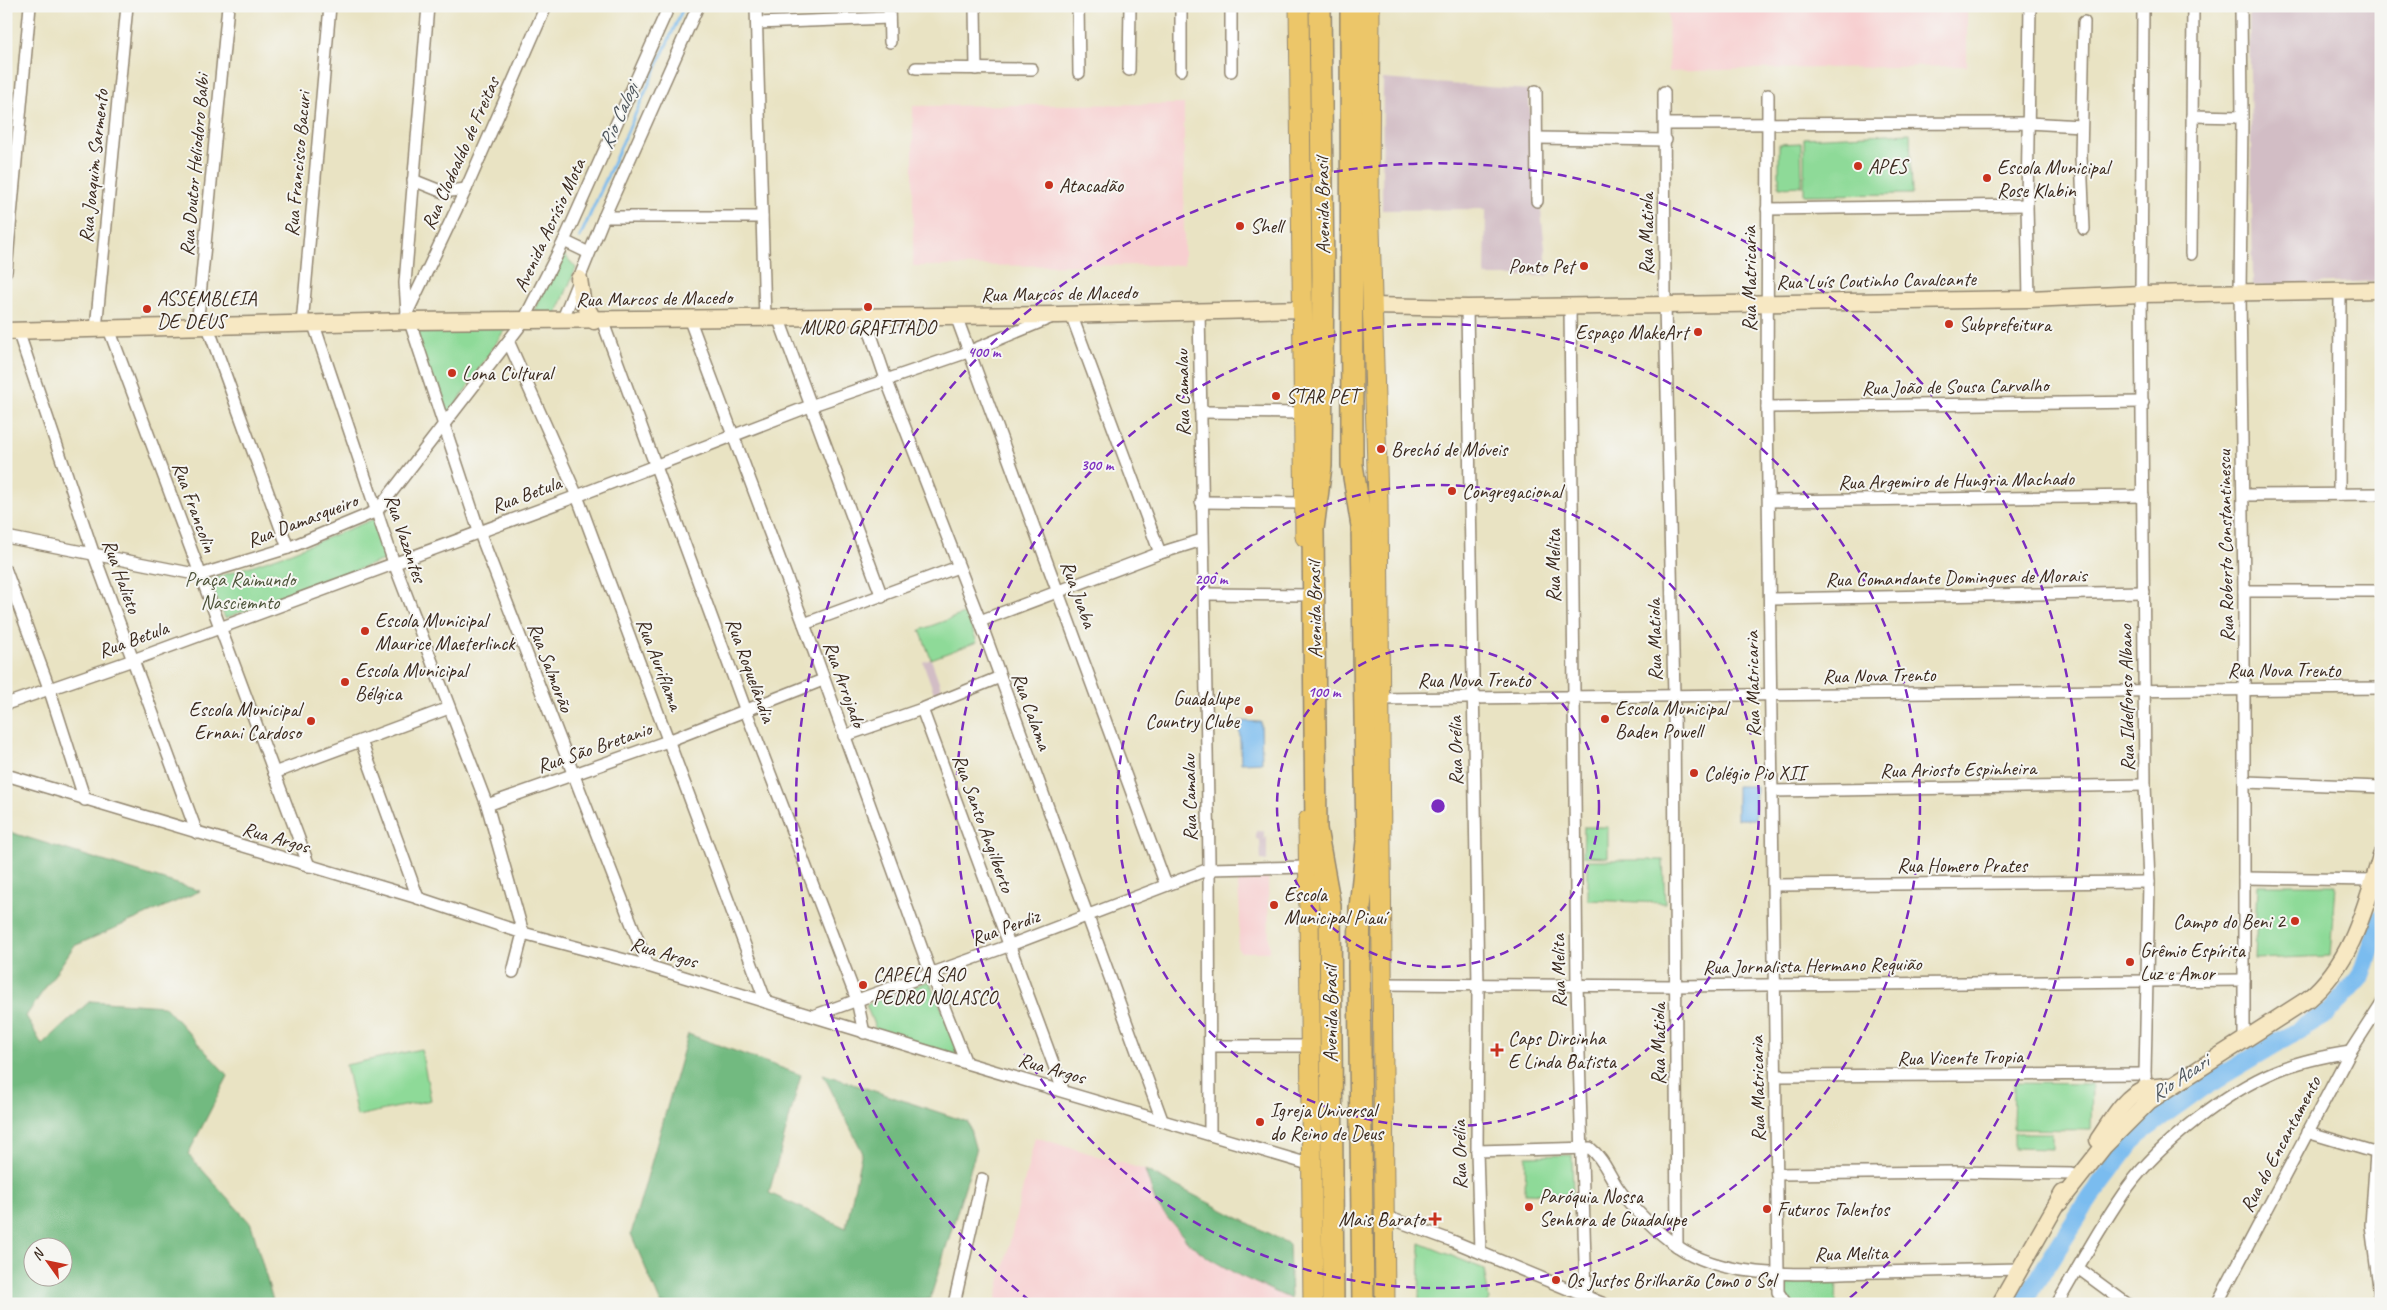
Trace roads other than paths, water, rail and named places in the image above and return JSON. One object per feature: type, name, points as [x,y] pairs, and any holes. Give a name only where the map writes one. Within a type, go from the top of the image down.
[{"type":"highway","name":"Avenida Brasil","points":[[1320,6],[1321,466],[1313,529],[1316,829],[1330,906],[1333,1304]]},
{"type":"highway","name":"Avenida Brasil","points":[[1351,6],[1352,466],[1362,526],[1367,841],[1360,908],[1359,966],[1363,1304]]},
{"type":"highway","points":[[1326,1304],[1332,1232]]},
{"type":"main road","name":"Avenida Brasil","points":[[1299,6],[1313,1304]]},
{"type":"main road","points":[[1370,6],[1369,194],[1378,501],[1378,699],[1385,1304]]},
{"type":"main road","points":[[579,279],[582,299],[598,320]]},
{"type":"main road","name":"Rua Luís Coutinho Cavalcante","points":[[1372,306],[1467,308],[1570,307],[2029,299],[2141,294],[2240,294],[2381,290]]},
{"type":"main road","name":"Rua Marcos de Macedo","points":[[12,331],[308,325],[409,317],[523,322],[689,318],[1065,315],[1303,309]]},
{"type":"main road","points":[[2000,1304],[2059,1203],[2072,1174],[2127,1101],[2146,1088],[2170,1086],[2308,999],[2321,988],[2347,950],[2369,899],[2381,856]]},
{"type":"main road","points":[[2059,1203],[2146,1088]]},
{"type":"street","points":[[6,271],[30,6]]},
{"type":"street","name":"Rua Joaquim Sarmento","points":[[103,329],[127,6]]},
{"type":"street","name":"Rua Doutor Heliodoro Balbi","points":[[202,327],[228,6]]},
{"type":"street","name":"Rua Francisco Bacuri","points":[[308,325],[330,6]]},
{"type":"street","name":"Rua Salmorão","points":[[428,6],[412,180],[405,284],[409,317],[479,531],[648,966]]},
{"type":"street","name":"Rua Clodoaldo de Freitas","points":[[409,317],[546,6]]},
{"type":"street","name":"Avenida Acrísio Mota","points":[[523,322],[564,241],[669,6]]},
{"type":"street","points":[[562,321],[604,217],[698,6]]},
{"type":"street","points":[[756,6],[762,217],[772,318],[810,406],[882,596]]},
{"type":"street","points":[[975,6],[976,69]]},
{"type":"street","points":[[1078,6],[1079,74]]},
{"type":"street","points":[[1129,70],[1130,6]]},
{"type":"street","points":[[1181,6],[1181,70]]},
{"type":"street","points":[[1231,6],[1231,71]]},
{"type":"street","points":[[2029,299],[2027,205],[2030,6]]},
{"type":"street","name":"Rua Ildelfonso Albano","points":[[2142,6],[2141,294],[2144,690],[2145,785],[2150,882],[2146,1088]]},
{"type":"street","points":[[2191,254],[2193,6]]},
{"type":"street","name":"Rua Roberto Constantinescu","points":[[2241,6],[2240,294],[2245,689],[2244,1038]]},
{"type":"street","points":[[757,23],[889,12],[890,42]]},
{"type":"street","points":[[2084,22],[2081,126],[2084,229]]},
{"type":"street","points":[[916,68],[1032,69]]},
{"type":"street","points":[[1536,91],[1536,201]]},
{"type":"street","name":"Rua Matiola","points":[[1664,92],[1666,140],[1665,305],[1674,696],[1677,1246]]},
{"type":"street","name":"Rua Matricaria","points":[[1768,96],[1767,407],[1778,1292],[1786,1304]]},
{"type":"street","points":[[2192,116],[2242,117]]},
{"type":"street","points":[[1665,124],[2028,123],[2081,126]]},
{"type":"street","points":[[1536,138],[1666,140]]},
{"type":"street","points":[[412,180],[443,192],[466,189]]},
{"type":"street","points":[[1767,209],[2027,205]]},
{"type":"street","points":[[604,217],[762,217]]},
{"type":"street","points":[[564,241],[589,253]]},
{"type":"street","points":[[2339,494],[2340,291]]},
{"type":"street","name":"Rua Melita","points":[[1570,307],[1577,985],[1583,1146],[1594,1151],[1618,1188],[1634,1208],[1677,1246],[1705,1260],[1723,1266],[1778,1273],[2020,1269]]},
{"type":"street","name":"Rua Orélia","points":[[1467,308],[1478,986],[1477,1151],[1480,1252]]},
{"type":"street","name":"Rua Camalau","points":[[1199,311],[1209,869],[1210,1134]]},
{"type":"street","points":[[1065,315],[1160,553]]},
{"type":"street","name":"Rua Betula","points":[[6,704],[133,660],[576,496],[734,437],[810,406],[968,352],[1065,315]]},
{"type":"street","name":"Rua Calama","points":[[865,316],[886,379],[980,621],[1162,1120]]},
{"type":"street","name":"Rua Juaba","points":[[956,316],[1166,885]]},
{"type":"street","name":"Rua Arrojado","points":[[689,318],[804,624],[931,974],[966,1063]]},
{"type":"street","name":"Rua Roquelândia","points":[[598,320],[857,1000],[864,1032]]},
{"type":"street","name":"Rua Damasqueiro","points":[[6,537],[200,575],[288,548],[377,511],[509,343],[523,322]]},
{"type":"street","name":"Rua Vazantes","points":[[308,325],[377,511],[394,563],[487,805],[523,933]]},
{"type":"street","points":[[202,327],[288,548]]},
{"type":"street","name":"Rua Francolin","points":[[103,329],[221,627],[309,866]]},
{"type":"street","name":"Rua Halieto","points":[[12,331],[197,833]]},
{"type":"street","name":"Rua Auriflama","points":[[509,343],[576,496],[766,1002]]},
{"type":"street","name":"Rua João de Sousa Carvalho","points":[[1767,407],[2142,402]]},
{"type":"street","points":[[1201,412],[1303,413]]},
{"type":"street","points":[[2244,495],[2381,494]]},
{"type":"street","name":"Rua Argemiro de Hungria Machado","points":[[1769,501],[2143,496]]},
{"type":"street","points":[[1201,502],[1304,502]]},
{"type":"street","points":[[980,621],[1160,553],[1202,540]]},
{"type":"street","points":[[804,624],[958,567]]},
{"type":"street","points":[[6,572],[49,688],[85,800]]},
{"type":"street","points":[[2244,591],[2381,591]]},
{"type":"street","name":"Rua Comandante Domingues de Morais","points":[[1770,599],[2144,592]]},
{"type":"street","points":[[1205,594],[1305,595]]},
{"type":"street","points":[[844,736],[922,709],[1000,678]]},
{"type":"street","name":"Rua São Bretanio","points":[[487,805],[668,741],[824,680]]},
{"type":"street","name":"Rua Nova Trento","points":[[1378,699],[2381,688]]},
{"type":"street","points":[[274,773],[449,708]]},
{"type":"street","name":"Rua Santo Angilberto","points":[[922,709],[1008,946],[1063,1090]]},
{"type":"street","points":[[361,741],[418,898]]},
{"type":"street","name":"Rua Argos","points":[[6,775],[418,898],[523,933],[648,966],[966,1063],[1063,1090],[1312,1165]]},
{"type":"street","points":[[2245,782],[2381,787]]},
{"type":"street","name":"Rua Ariosto Espinheira","points":[[1772,791],[2145,785]]},
{"type":"street","name":"Rua Perdiz","points":[[813,1016],[1008,946],[1209,869],[1308,867]]},
{"type":"street","points":[[2244,878],[2374,880]]},
{"type":"street","name":"Rua Homero Prates","points":[[1774,885],[2150,882]]},
{"type":"street","points":[[513,972],[523,933]]},
{"type":"street","name":"Rua Jornalista Hermano Requião","points":[[1381,984],[1676,986],[2148,979],[2244,980]]},
{"type":"street","name":"Rua do Encantamento","points":[[2217,1304],[2350,1052],[2381,1004]]},
{"type":"street","points":[[1210,1046],[1311,1046]]},
{"type":"street","points":[[2057,1304],[2129,1186],[2175,1137],[2223,1102],[2274,1072],[2319,1058],[2350,1052]]},
{"type":"street","name":"Rua Vicente Tropia","points":[[1776,1076],[2146,1088]]},
{"type":"street","points":[[2307,1132],[2379,1154],[2371,1225],[2381,1304]]},
{"type":"street","points":[[1477,1151],[1583,1146],[1587,1300]]},
{"type":"street","points":[[1777,1174],[1955,1172],[2072,1174]]},
{"type":"street","points":[[954,1304],[982,1179]]},
{"type":"street","points":[[1384,1216],[1480,1252],[1587,1300],[1604,1304]]},
{"type":"street","points":[[2078,1268],[2127,1304]]},
{"type":"water","points":[[1239,721],[1261,722],[1262,762],[1241,763]]},
{"type":"water","points":[[1737,786],[1756,786],[1755,819],[1737,819]]},
{"type":"waterway","name":"Rio Calogi","points":[[580,237],[684,6]]},
{"type":"waterway","name":"Rio Acari","points":[[2022,1304],[2089,1199],[2138,1134],[2206,1085],[2329,1012],[2362,975],[2381,918]]},
{"type":"place","name":"APES","points":[[1858,166]]},
{"type":"place","name":"Escola Municipal Rose Klabin","points":[[1987,178]]},
{"type":"place","name":"Atacadão","points":[[1049,185]]},
{"type":"place","name":"Shell","points":[[1240,226]]},
{"type":"place","name":"Ponto Pet","points":[[1584,266]]},
{"type":"place","name":"MURO GRAFITADO","points":[[868,307]]},
{"type":"place","name":"ASSEMBLEIA DE DEUS","points":[[147,309]]},
{"type":"place","name":"Subprefeitura","points":[[1949,324]]},
{"type":"place","name":"Espaço MakeArt","points":[[1698,332]]},
{"type":"place","name":"Lona Cultural","points":[[452,373]]},
{"type":"place","name":"STAR PET","points":[[1276,396]]},
{"type":"place","name":"Brechó de Móveis","points":[[1381,449]]},
{"type":"place","name":"Congregacional","points":[[1452,491]]},
{"type":"place","name":"Escola Municipal Maurice Maeterlinck","points":[[365,631]]},
{"type":"place","name":"Escola Municipal Bélgica","points":[[345,682]]},
{"type":"place","name":"Guadalupe Country Clube","points":[[1249,710]]},
{"type":"place","name":"Escola Municipal Baden Powell","points":[[1605,719]]},
{"type":"place","name":"Escola Municipal Ernani Cardoso","points":[[311,721]]},
{"type":"place","name":"Colégio Pio XII","points":[[1694,773]]},
{"type":"place","name":"Escola Municipal Piauí","points":[[1274,905]]},
{"type":"place","name":"Campo do Beni 2","points":[[2295,921]]},
{"type":"place","name":"Grêmio Espírita Luz e Amor","points":[[2130,962]]},
{"type":"place","name":"CAPELA SAO PEDRO NOLASCO","points":[[863,985]]},
{"type":"place","name":"Caps Dircinha E Linda Batista","points":[[1497,1050]]},
{"type":"place","name":"Igreja Universal do Reino de Deus","points":[[1260,1122]]},
{"type":"place","name":"Paróquia Nossa Senhora de Guadalupe","points":[[1529,1207]]},
{"type":"place","name":"Futuros Talentos","points":[[1767,1209]]},
{"type":"place","name":"Mais Barato","points":[[1435,1219]]},
{"type":"place","name":"Os Justos Brilharão Como o Sol","points":[[1556,1280]]},
{"type":"park label","name":"Praça Raimundo Nasciemnto","points":[[240,590]]}]
